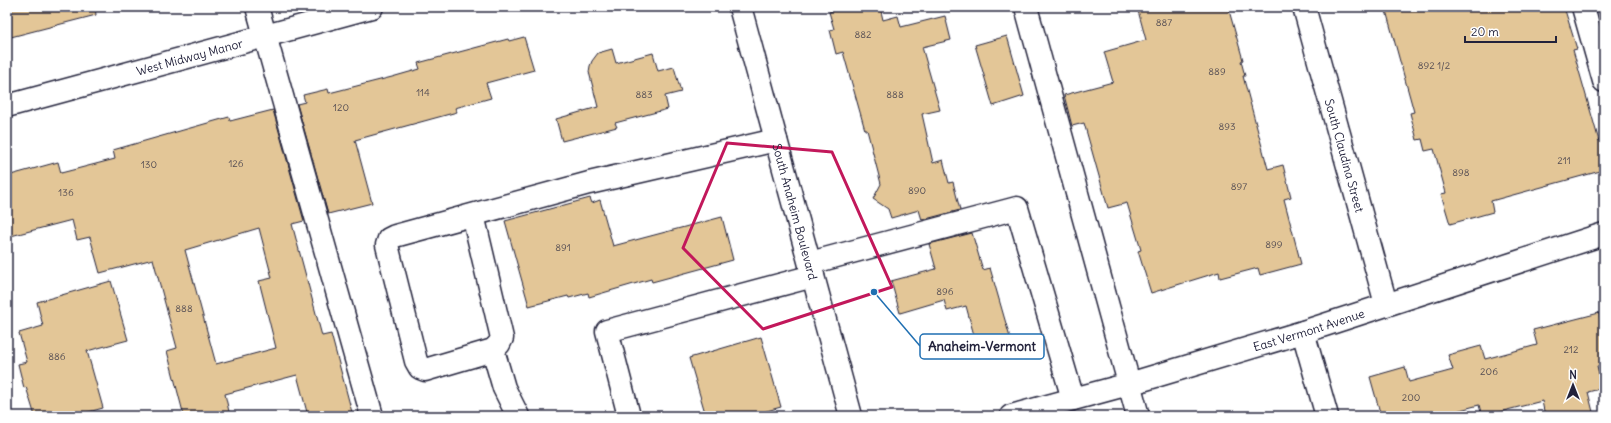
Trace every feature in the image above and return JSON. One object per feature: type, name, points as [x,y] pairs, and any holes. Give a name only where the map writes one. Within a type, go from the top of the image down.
[{"type":"street","points":[[257,7],[372,416]]},
{"type":"street","name":"West Midway Manor","points":[[7,106],[372,7]]},
{"type":"street","name":"South Anaheim Boulevard","points":[[740,7],[851,416]]},
{"type":"street","points":[[1026,7],[1138,416]]},
{"type":"street","name":"South Claudina Street","points":[[1304,7],[1386,304]]},
{"type":"street","points":[[1583,7],[1604,81]]},
{"type":"street","points":[[473,215],[502,338],[500,344],[493,350],[425,370],[420,368],[416,361],[387,246],[389,239],[395,236],[589,183],[776,140]]},
{"type":"street","points":[[629,416],[608,331],[1017,208],[1073,399]]},
{"type":"street","name":"East Vermont Avenue","points":[[1011,416],[1129,384],[1303,332],[1604,234]]},
{"type":"street","points":[[1303,332],[1327,416]]},
{"type":"street","points":[[493,350],[504,388],[518,416]]},
{"type":"highlighted area","points":[[727,143],[832,152],[892,287],[763,329],[683,248]]},
{"type":"building","points":[[7,7],[95,7],[96,15],[7,38]]},
{"type":"building","points":[[847,7],[880,7],[883,20],[898,16],[901,27],[945,16],[951,40],[922,47],[940,110],[922,114],[933,163],[943,160],[949,183],[953,182],[960,210],[922,220],[919,210],[891,218],[888,209],[873,199],[881,184],[867,130],[865,130],[843,52],[836,54],[830,30],[834,29],[829,12]]},
{"type":"building","points":[[1137,7],[1228,7],[1243,60],[1241,61],[1245,76],[1243,76],[1268,169],[1283,165],[1291,197],[1284,199],[1301,264],[1260,275],[1258,268],[1220,278],[1219,272],[1151,293],[1138,251],[1141,250],[1127,203],[1108,208],[1084,123],[1072,126],[1064,95],[1113,82],[1104,52],[1146,40]]},
{"type":"building","points":[[1385,7],[1564,7],[1577,49],[1573,50],[1599,141],[1604,139],[1604,170],[1491,201],[1493,212],[1450,224],[1441,194],[1446,193],[1434,149],[1425,151],[1422,139],[1417,140],[1410,113],[1414,112]]},
{"type":"building","points":[[1007,36],[1024,96],[993,106],[975,45]]},
{"type":"building","points":[[524,37],[534,70],[486,83],[491,98],[455,108],[457,112],[355,140],[372,203],[328,214],[297,104],[305,102],[303,95],[328,89],[329,93],[392,77],[420,69],[418,63],[508,39],[509,41]]},
{"type":"building","points":[[612,49],[616,63],[653,53],[658,71],[674,67],[681,92],[665,96],[668,109],[615,123],[617,127],[562,141],[556,119],[598,107],[589,72],[590,66],[598,53]]},
{"type":"building","points":[[273,110],[304,221],[292,224],[322,336],[331,334],[353,416],[308,416],[297,375],[225,394],[230,416],[184,416],[167,351],[177,348],[153,259],[100,273],[90,237],[77,240],[72,220],[7,237],[7,176],[58,162],[61,173],[115,159],[113,150],[229,117],[230,121]],"holes":[[[259,228],[272,278],[259,281],[276,348],[216,364],[185,250]]]},
{"type":"building","points":[[590,198],[592,203],[600,200],[613,246],[722,217],[733,260],[652,282],[651,279],[589,297],[588,293],[569,298],[568,296],[529,306],[505,221]]},
{"type":"building","points":[[972,233],[983,270],[990,268],[1011,341],[978,350],[966,306],[947,311],[944,300],[900,313],[891,281],[936,269],[929,244]]},
{"type":"building","points":[[111,281],[128,340],[87,351],[103,408],[74,416],[35,416],[26,387],[24,388],[18,364],[27,362],[19,333],[43,326],[37,302]]},
{"type":"building","points":[[1599,313],[1604,333],[1604,365],[1597,366],[1603,388],[1588,392],[1594,416],[1545,416],[1542,401],[1484,416],[1482,416],[1479,405],[1437,416],[1381,416],[1370,377],[1405,367],[1409,382],[1453,370],[1448,355],[1481,346],[1485,359],[1537,345],[1533,330]]},
{"type":"building","points":[[761,337],[781,407],[749,416],[706,416],[689,358]]},
{"type":"place","name":"Anaheim-Vermont","points":[[874,292]]}]
